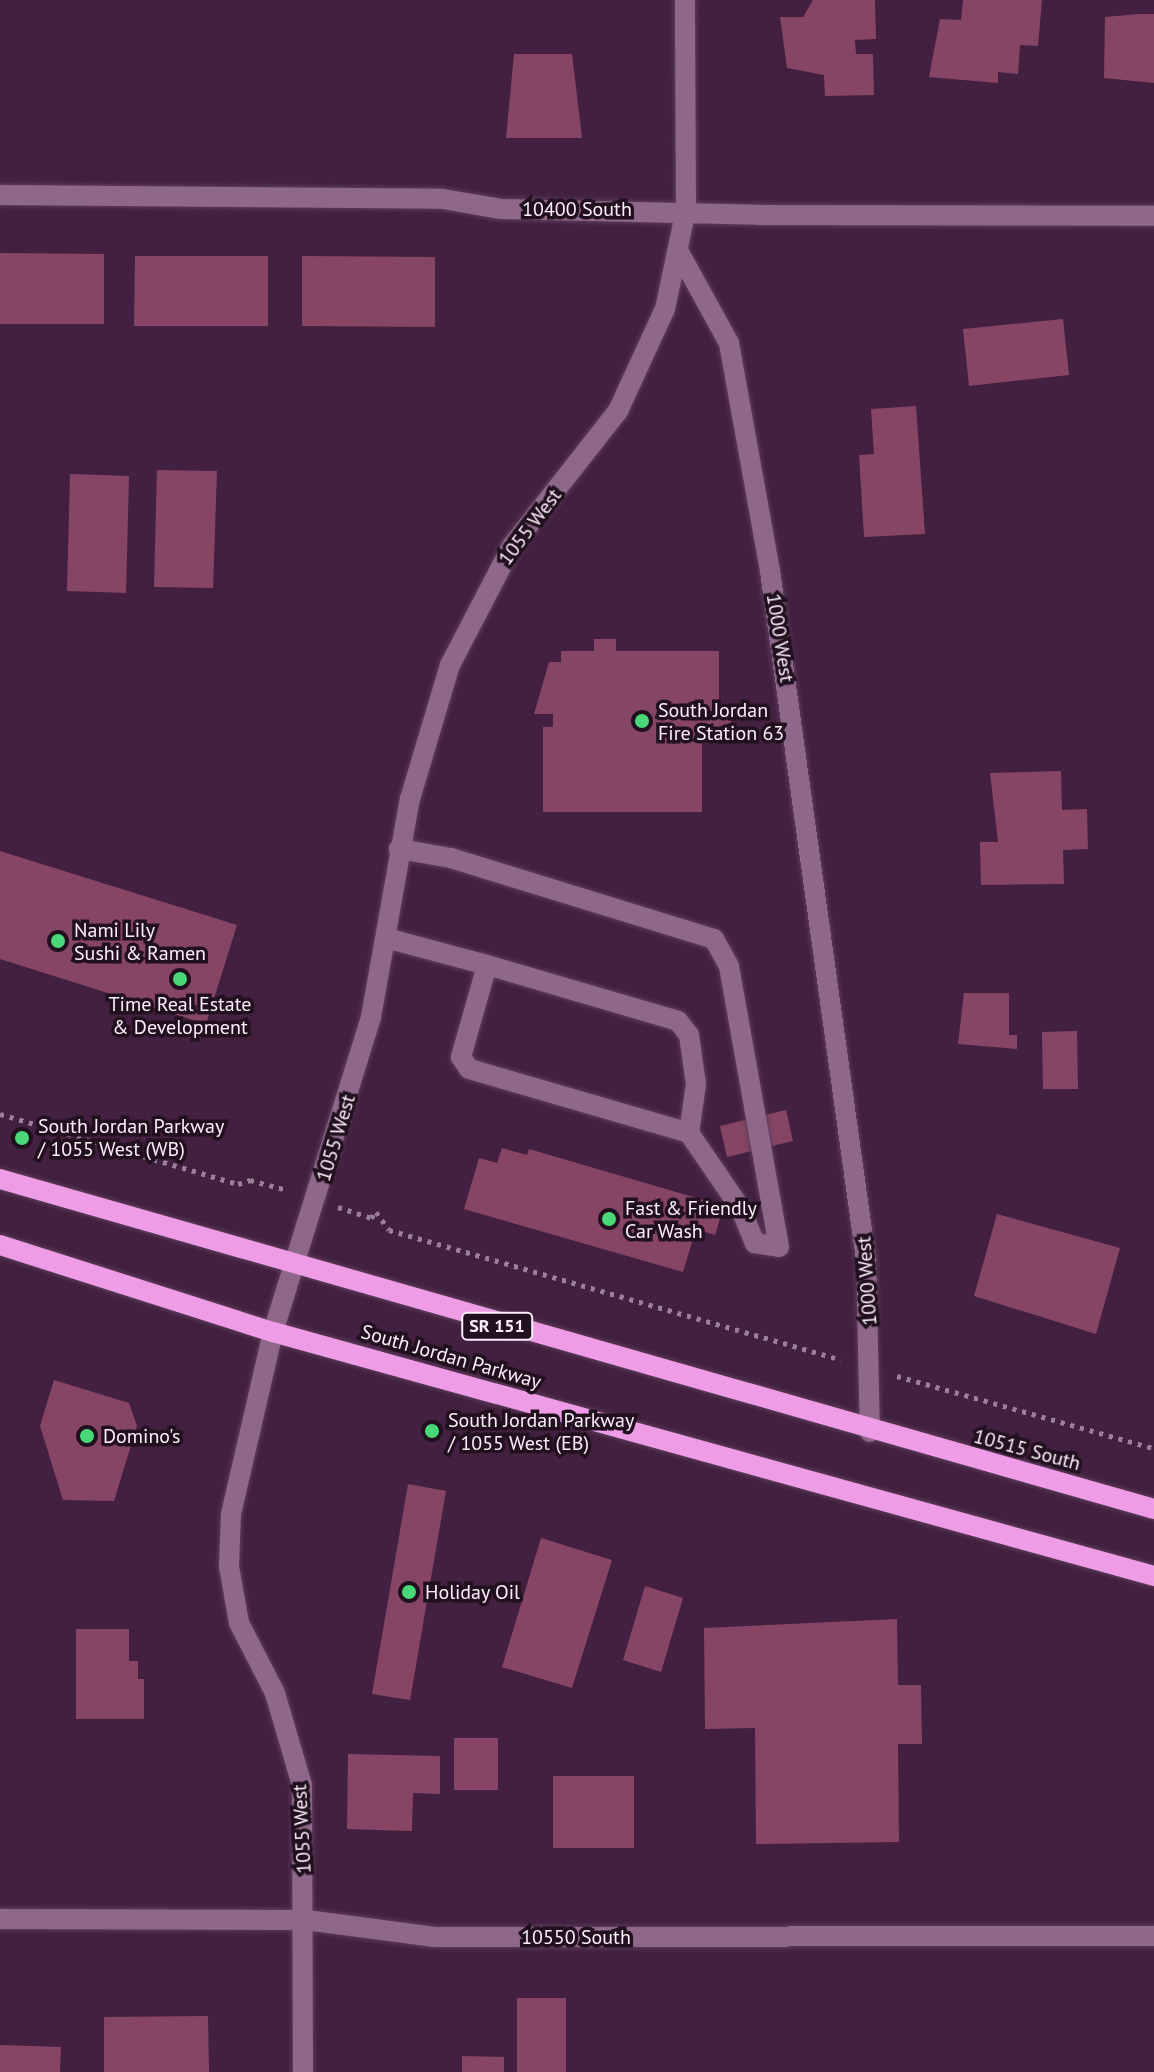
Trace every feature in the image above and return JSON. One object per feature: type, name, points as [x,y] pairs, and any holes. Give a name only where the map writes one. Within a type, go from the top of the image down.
[{"type":"main road","name":"SR 151","points":[[0,1179],[879,1435]]},
{"type":"main road","name":"South Jordan Parkway","points":[[0,1245],[273,1332],[1154,1576]]},
{"type":"main road","name":"10515 South","points":[[879,1435],[1154,1509]]},
{"type":"street","points":[[680,254],[686,209],[685,0]]},
{"type":"street","name":"10400 South","points":[[0,195],[1154,216]]},
{"type":"street","name":"1055 West","points":[[303,2072],[306,1920],[302,1785],[275,1693],[239,1623],[229,1566],[231,1514],[273,1332],[317,1201],[386,938],[399,849],[427,733],[477,603],[618,411],[665,309],[680,254]]},
{"type":"street","name":"1000 West","points":[[680,254],[729,343],[742,405],[854,1156],[879,1435]]},
{"type":"street","points":[[399,849],[451,858],[714,939],[734,991],[774,1250],[755,1243],[741,1209],[689,1133],[469,1069],[461,1057],[487,965]]},
{"type":"street","points":[[386,938],[678,1021],[689,1035],[696,1084],[689,1133]]},
{"type":"street","name":"10550 South","points":[[0,1919],[306,1920],[435,1937],[1154,1936]]},
{"type":"path","points":[[0,1114],[371,1218],[376,1212],[389,1230],[1154,1448]]},
{"type":"building","points":[[813,0],[875,0],[876,39],[855,40],[856,54],[873,54],[874,95],[825,96],[824,75],[787,68],[780,17],[803,17]]},
{"type":"building","points":[[963,0],[1042,0],[1038,46],[1020,45],[1018,74],[998,72],[998,83],[929,77],[940,19],[961,20]]},
{"type":"building","points":[[1154,14],[1154,83],[1104,78],[1105,17]]},
{"type":"building","points":[[514,54],[572,54],[582,138],[506,138]]},
{"type":"building","points":[[0,253],[104,254],[104,324],[0,324]]},
{"type":"building","points":[[135,256],[268,256],[268,326],[134,326]]},
{"type":"building","points":[[302,256],[435,257],[435,327],[302,326]]},
{"type":"building","points":[[1063,319],[1069,375],[969,386],[963,329]]},
{"type":"building","points":[[916,406],[925,534],[864,537],[859,455],[874,454],[871,409]]},
{"type":"building","points":[[157,470],[217,471],[213,588],[154,587]]},
{"type":"building","points":[[70,474],[129,476],[126,593],[67,591]]},
{"type":"building","name":"South Jordan Fire Station 63","points":[[594,639],[616,639],[616,651],[719,651],[719,716],[731,716],[731,733],[702,733],[702,812],[543,812],[543,727],[553,727],[553,714],[534,714],[549,662],[561,662],[561,651],[594,651]]},
{"type":"building","points":[[1061,771],[1062,810],[1087,809],[1088,849],[1063,850],[1064,884],[981,885],[980,842],[998,842],[990,773]]},
{"type":"building","points":[[0,851],[237,925],[206,1024],[0,959]]},
{"type":"building","points":[[964,993],[1009,993],[1009,1035],[1017,1035],[1017,1049],[958,1044]]},
{"type":"building","points":[[1077,1031],[1078,1089],[1043,1089],[1042,1032]]},
{"type":"building","points":[[786,1110],[793,1141],[727,1157],[720,1126]]},
{"type":"building","name":"Fast & Friendly Car Wash","points":[[502,1148],[527,1155],[529,1149],[724,1206],[715,1235],[696,1229],[683,1272],[464,1209],[479,1158],[497,1163]]},
{"type":"building","points":[[997,1214],[1120,1248],[1096,1334],[974,1296]]},
{"type":"building","points":[[54,1380],[129,1403],[137,1426],[114,1501],[63,1500],[40,1426]]},
{"type":"building","name":"Holiday Oil","points":[[408,1484],[446,1491],[410,1700],[372,1694]]},
{"type":"building","points":[[541,1538],[612,1560],[572,1688],[502,1667]]},
{"type":"building","points":[[645,1586],[683,1598],[661,1672],[623,1660]]},
{"type":"building","points":[[897,1619],[898,1685],[921,1685],[922,1744],[898,1744],[899,1842],[756,1844],[755,1728],[705,1729],[704,1628]]},
{"type":"building","points":[[76,1629],[129,1629],[129,1661],[138,1661],[138,1679],[144,1679],[144,1719],[76,1719]]},
{"type":"building","points":[[454,1738],[498,1738],[498,1790],[454,1790]]},
{"type":"building","points":[[348,1754],[440,1756],[440,1794],[413,1793],[412,1831],[347,1829]]},
{"type":"building","points":[[553,1776],[634,1776],[634,1848],[553,1848]]},
{"type":"building","points":[[517,1998],[566,1998],[566,2072],[517,2072]]},
{"type":"building","points":[[208,2016],[209,2072],[104,2072],[104,2017]]},
{"type":"building","points":[[0,2045],[61,2047],[60,2072],[0,2072]]},
{"type":"building","points":[[462,2056],[504,2057],[504,2072],[462,2072]]},
{"type":"place","name":"South Jordan Fire Station 63","points":[[642,721]]},
{"type":"place","name":"Nami Lily Sushi & Ramen","points":[[58,941]]},
{"type":"place","name":"Time Real Estate & Development","points":[[180,979]]},
{"type":"place","name":"South Jordan Parkway / 1055 West (WB)","points":[[22,1138]]},
{"type":"place","name":"Fast & Friendly Car Wash","points":[[609,1219]]},
{"type":"place","name":"South Jordan Parkway / 1055 West (EB)","points":[[432,1431]]},
{"type":"place","name":"Domino's","points":[[87,1436]]},
{"type":"place","name":"Holiday Oil","points":[[409,1592]]}]
